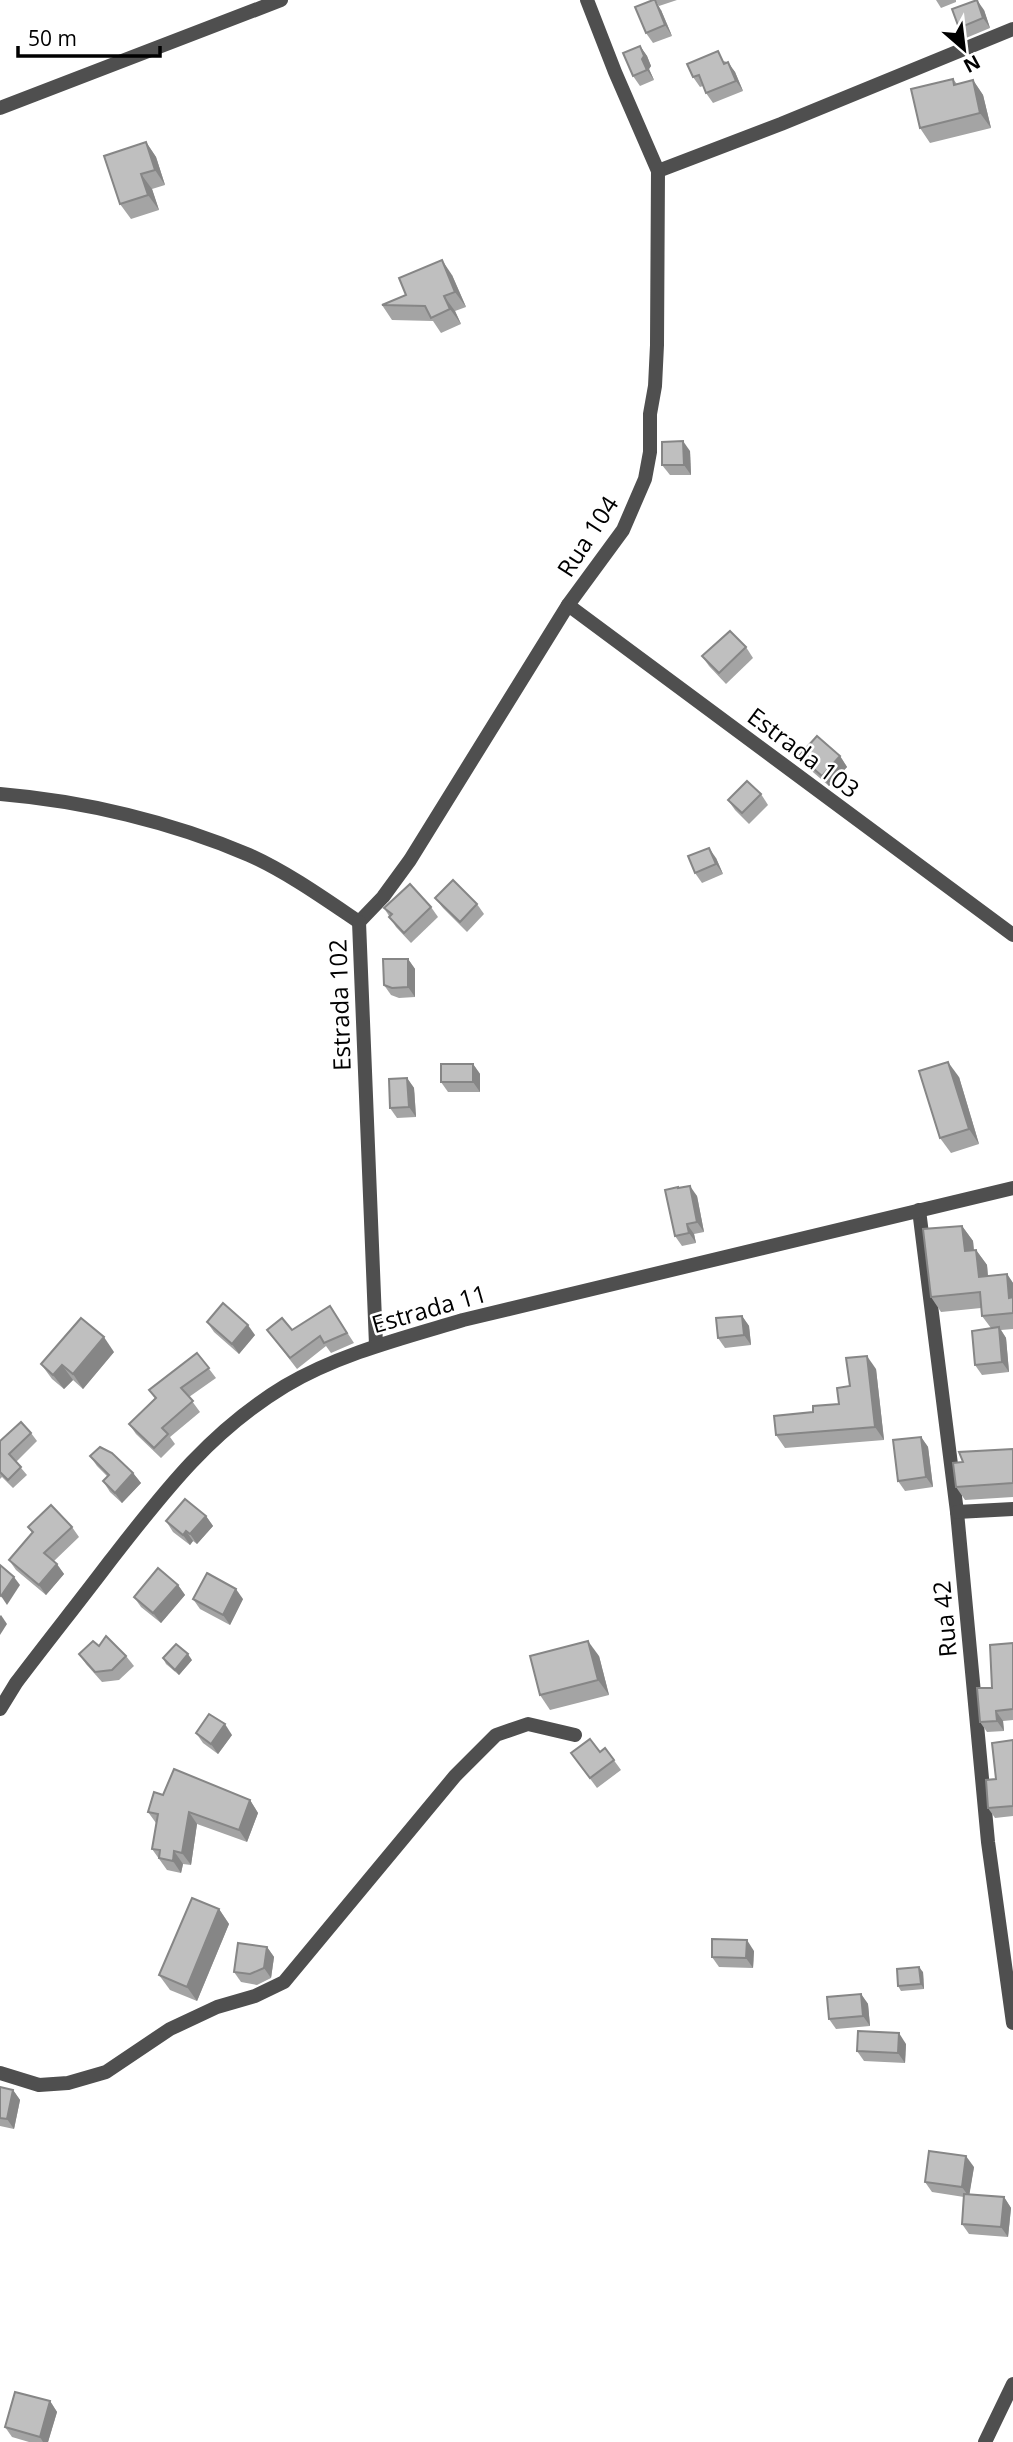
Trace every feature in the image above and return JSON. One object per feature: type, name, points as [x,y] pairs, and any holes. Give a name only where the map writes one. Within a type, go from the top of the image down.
[{"type":"street","points":[[0,108],[281,0]]},
{"type":"street","name":"Rua 104","points":[[359,922],[383,897],[410,860],[568,605],[622,530],[641,490],[650,453],[650,414],[655,386],[658,171],[587,0]]},
{"type":"street","points":[[658,171],[1013,29]]},
{"type":"street","name":"Estrada 103","points":[[568,605],[1013,935]]},
{"type":"street","name":"Estrada 102","points":[[0,794],[102,810],[177,828],[251,856],[324,898],[359,922],[376,1345]]},
{"type":"street","name":"Estrada 11","points":[[0,1709],[16,1683],[159,1498],[202,1450],[228,1426],[286,1386],[376,1345],[463,1320],[1013,1188]]},
{"type":"street","name":"Rua 42","points":[[919,1210],[957,1512],[988,1842],[1013,2023]]},
{"type":"street","points":[[957,1512],[1013,1508]]},
{"type":"street","points":[[0,2073],[39,2085],[68,2083],[106,2072],[170,2029],[217,2007],[255,1996],[284,1982],[455,1776],[496,1735],[528,1724],[575,1735]]},
{"type":"street","points":[[985,2442],[1013,2384]]},
{"type":"building","points":[[653,0],[665,25],[646,33],[635,7]]},
{"type":"building","points":[[977,0],[983,18],[959,28],[952,9]]},
{"type":"building","points":[[640,46],[647,70],[633,76],[623,53]]},
{"type":"building","points":[[718,51],[724,64],[728,62],[736,81],[706,93],[699,75],[693,77],[687,64]]},
{"type":"building","points":[[953,79],[954,85],[973,80],[980,113],[920,128],[911,89]]},
{"type":"building","points":[[146,142],[155,170],[141,174],[148,195],[120,204],[104,156]]},
{"type":"building","points":[[442,260],[455,292],[444,296],[450,309],[431,318],[425,306],[382,305],[406,295],[399,278]]},
{"type":"building","points":[[683,441],[684,465],[662,465],[662,442]]},
{"type":"building","points":[[730,631],[746,647],[719,673],[702,656]]},
{"type":"building","points":[[817,736],[840,756],[822,776],[799,756]]},
{"type":"building","points":[[747,781],[761,794],[742,813],[728,800]]},
{"type":"building","points":[[709,848],[716,864],[695,873],[688,856]]},
{"type":"building","points":[[453,880],[477,904],[460,922],[435,898]]},
{"type":"building","points":[[410,884],[431,907],[404,933],[389,917],[392,914],[384,908]]},
{"type":"building","points":[[383,959],[408,959],[408,987],[392,988],[384,985]]},
{"type":"building","points":[[948,1062],[969,1129],[940,1138],[919,1071]]},
{"type":"building","points":[[441,1064],[473,1064],[473,1082],[441,1082]]},
{"type":"building","points":[[407,1078],[409,1107],[390,1108],[389,1079]]},
{"type":"building","points":[[690,1186],[697,1222],[687,1224],[689,1233],[675,1236],[665,1190]]},
{"type":"building","points":[[962,1226],[965,1251],[976,1250],[979,1277],[1007,1274],[1009,1298],[1013,1297],[1013,1313],[982,1316],[980,1292],[931,1297],[923,1229]]},
{"type":"building","points":[[223,1303],[248,1325],[232,1344],[207,1322]]},
{"type":"building","points":[[330,1306],[347,1333],[324,1343],[320,1336],[290,1358],[267,1330],[282,1318],[292,1330]]},
{"type":"building","points":[[742,1316],[744,1335],[718,1338],[716,1318]]},
{"type":"building","points":[[81,1318],[104,1337],[73,1374],[62,1365],[53,1375],[41,1364]]},
{"type":"building","points":[[999,1327],[1002,1362],[975,1365],[972,1331]]},
{"type":"building","points":[[197,1353],[209,1368],[181,1388],[193,1401],[162,1428],[168,1434],[154,1448],[129,1424],[156,1398],[149,1390]]},
{"type":"building","points":[[867,1356],[875,1427],[776,1435],[774,1416],[813,1412],[813,1406],[839,1404],[837,1388],[850,1386],[846,1358]]},
{"type":"building","points":[[21,1422],[31,1433],[9,1454],[21,1467],[8,1480],[0,1472],[0,1441]]},
{"type":"building","points":[[921,1437],[926,1477],[898,1481],[893,1440]]},
{"type":"building","points":[[100,1447],[112,1453],[133,1473],[115,1493],[103,1481],[109,1475],[90,1456]]},
{"type":"building","points":[[1013,1449],[1013,1483],[956,1487],[953,1463],[963,1462],[959,1452]]},
{"type":"building","points":[[185,1499],[206,1516],[190,1534],[186,1531],[183,1535],[166,1521]]},
{"type":"building","points":[[51,1505],[72,1527],[44,1553],[57,1564],[39,1585],[9,1560],[33,1532],[28,1527]]},
{"type":"building","points":[[0,1565],[14,1577],[1,1596],[0,1595]]},
{"type":"building","points":[[158,1568],[178,1585],[153,1613],[134,1597]]},
{"type":"building","points":[[207,1573],[236,1589],[223,1615],[193,1599]]},
{"type":"building","points":[[106,1636],[126,1656],[112,1670],[95,1672],[79,1654],[93,1641],[99,1646]]},
{"type":"building","points":[[588,1641],[598,1680],[540,1695],[530,1656]]},
{"type":"building","points":[[1013,1643],[1013,1709],[996,1711],[997,1721],[980,1722],[977,1688],[992,1688],[990,1645]]},
{"type":"building","points":[[176,1644],[188,1654],[175,1670],[163,1658]]},
{"type":"building","points":[[209,1714],[225,1724],[211,1744],[196,1733]]},
{"type":"building","points":[[590,1739],[600,1752],[605,1748],[614,1760],[590,1778],[571,1753]]},
{"type":"building","points":[[1013,1740],[1013,1806],[988,1808],[986,1780],[996,1779],[992,1743]]},
{"type":"building","points":[[174,1769],[250,1800],[239,1830],[189,1812],[182,1853],[174,1851],[173,1861],[159,1858],[160,1850],[152,1849],[158,1814],[148,1812],[154,1792],[163,1795]]},
{"type":"building","points":[[192,1898],[219,1909],[187,1987],[159,1975]]},
{"type":"building","points":[[712,1939],[747,1940],[746,1958],[712,1957]]},
{"type":"building","points":[[238,1943],[267,1947],[264,1968],[250,1974],[234,1972]]},
{"type":"building","points":[[919,1967],[921,1984],[898,1986],[897,1969]]},
{"type":"building","points":[[861,1994],[863,2016],[829,2019],[827,1997]]},
{"type":"building","points":[[858,2031],[899,2033],[898,2053],[857,2051]]},
{"type":"building","points":[[0,2087],[13,2090],[7,2119],[0,2118]]},
{"type":"building","points":[[929,2151],[966,2156],[962,2187],[925,2182]]},
{"type":"building","points":[[964,2194],[1004,2197],[1001,2227],[962,2224]]},
{"type":"building","points":[[15,2392],[50,2401],[40,2437],[5,2427]]}]
